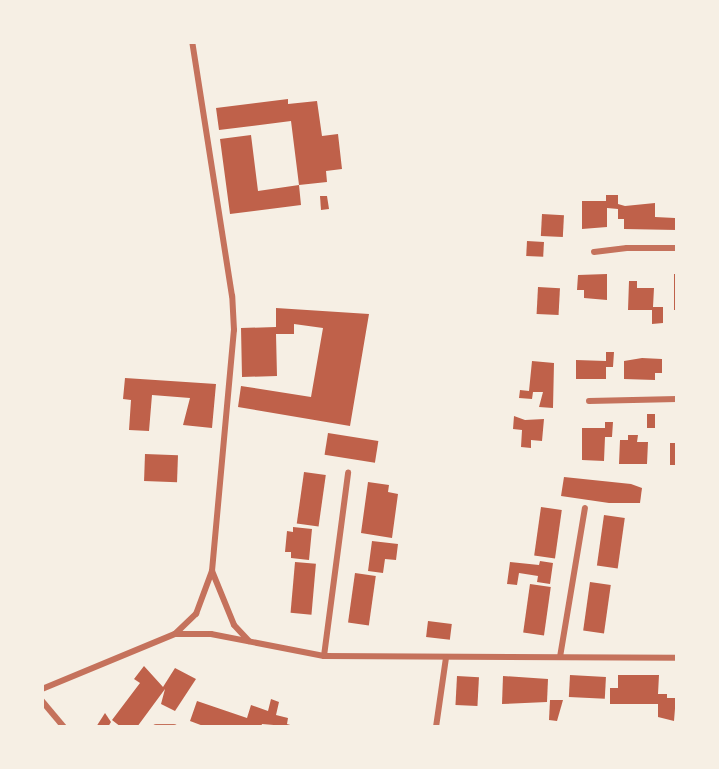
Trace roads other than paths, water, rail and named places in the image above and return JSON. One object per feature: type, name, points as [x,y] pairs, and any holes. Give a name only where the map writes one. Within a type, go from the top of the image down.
[{"type":"street","points":[[42,689],[175,634],[196,614],[212,571],[234,330],[232,296],[192,42]]},
{"type":"street","points":[[594,252],[627,248],[677,248]]},
{"type":"street","points":[[589,401],[677,399]]},
{"type":"street","points":[[324,656],[348,473]]},
{"type":"street","points":[[560,657],[585,508]]},
{"type":"street","points":[[212,571],[234,625],[249,641]]},
{"type":"street","points":[[175,634],[211,634],[324,656],[677,658]]},
{"type":"street","points":[[436,727],[446,658]]},
{"type":"street","points":[[42,701],[64,727]]},
{"type":"street","points":[[156,727],[174,727]]}]
